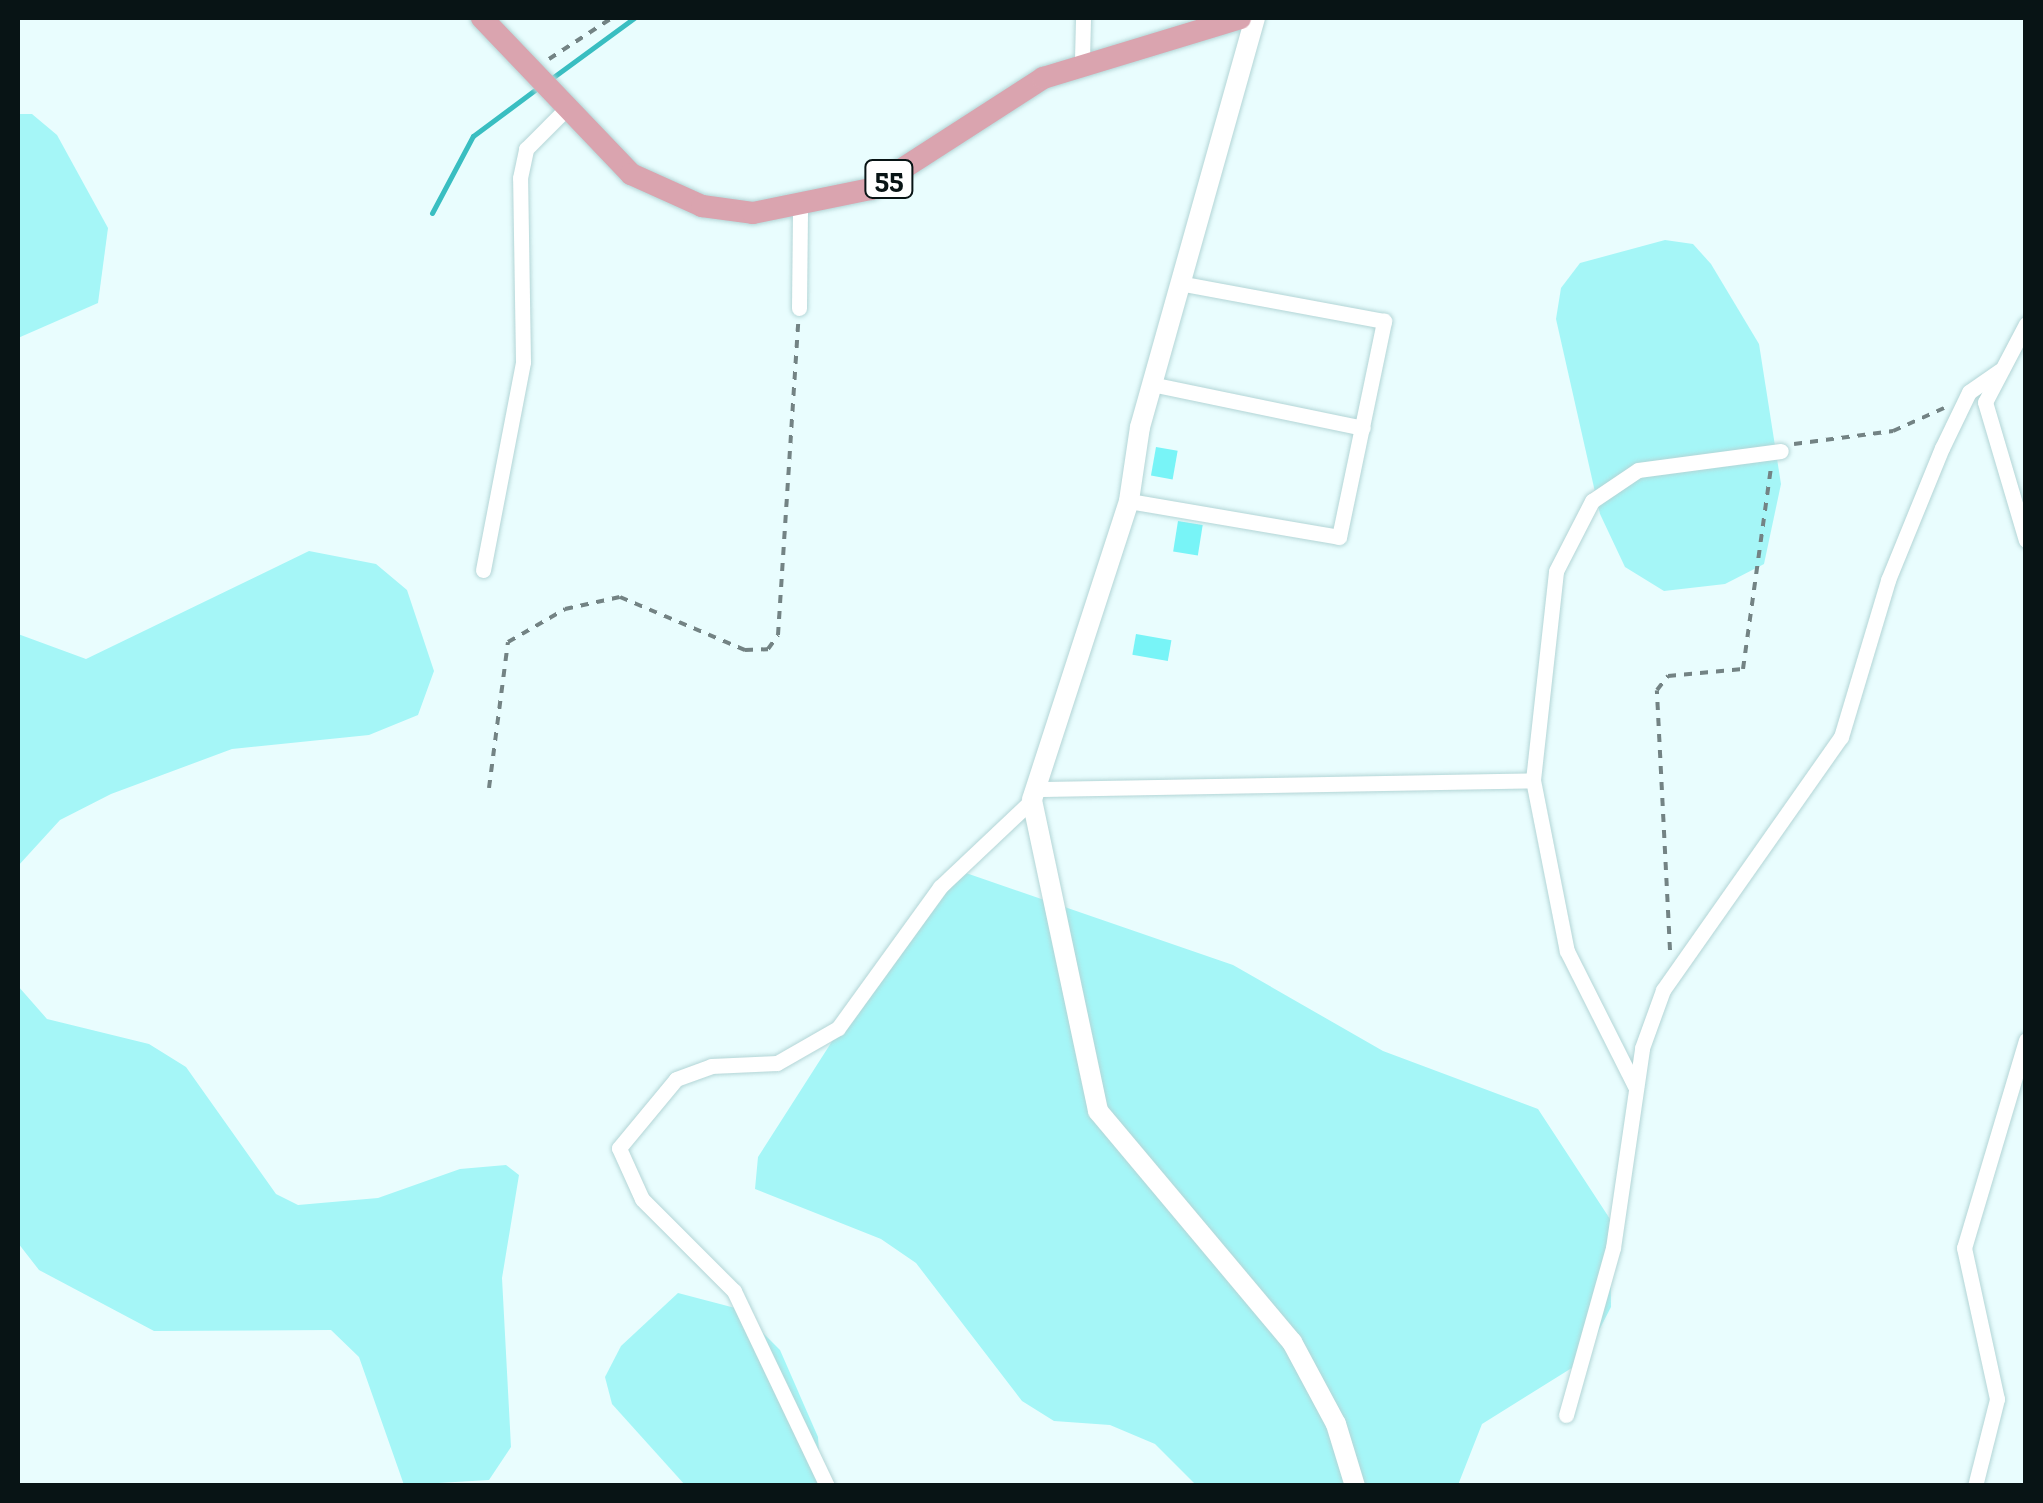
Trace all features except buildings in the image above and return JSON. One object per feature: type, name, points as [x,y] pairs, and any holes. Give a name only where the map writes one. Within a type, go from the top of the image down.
[{"type":"main road","name":"55","points":[[482,18],[564,111],[631,174],[702,206],[800,210],[871,189],[1082,60],[1240,18]]},
{"type":"street","points":[[1082,60],[1083,18]]},
{"type":"street","points":[[827,1486],[734,1291],[642,1198],[619,1148],[676,1079],[711,1066],[777,1062],[838,1028],[940,887],[1034,794],[1129,501],[1156,385],[1255,18]]},
{"type":"street","points":[[483,570],[523,362],[520,178],[526,149],[564,111]]},
{"type":"street","points":[[799,308],[800,210]]},
{"type":"street","points":[[1129,501],[1339,537],[1384,321],[1184,284]]},
{"type":"street","points":[[2026,324],[1985,402],[2026,540]]},
{"type":"street","points":[[1566,1415],[1625,1192],[1636,1088],[1675,968],[1841,737],[1888,580],[1969,392],[1999,371]]},
{"type":"street","points":[[1156,385],[1363,428]]},
{"type":"street","points":[[1636,1088],[1567,951],[1533,780],[1556,570],[1592,502],[1638,470],[1781,451]]},
{"type":"street","points":[[1034,794],[1533,780]]},
{"type":"street","points":[[1034,794],[1098,1110],[1134,1164],[1292,1342],[1355,1486]]},
{"type":"street","points":[[1975,1486],[1996,1399],[1964,1248],[2026,1040]]},
{"type":"path","points":[[538,81],[612,18]]},
{"type":"path","points":[[489,788],[508,642],[565,609],[620,597],[745,650],[768,649],[778,635],[799,308]]},
{"type":"path","points":[[1675,968],[1656,690],[1668,676],[1743,669],[1771,467],[1781,451],[1893,431],[1969,392]]},
{"type":"shaded area","points":[[18,114],[32,114],[57,135],[108,228],[98,303],[18,338]]},
{"type":"shaded area","points":[[1665,240],[1693,244],[1711,264],[1759,344],[1781,484],[1764,564],[1725,584],[1664,591],[1625,567],[1600,514],[1556,319],[1561,288],[1580,263]]},
{"type":"shaded area","points":[[309,551],[376,564],[407,590],[434,671],[418,715],[369,735],[232,749],[111,794],[60,820],[18,866],[18,634],[86,659]]},
{"type":"shaded area","points":[[966,873],[1233,965],[1383,1051],[1538,1109],[1610,1219],[1611,1307],[1583,1361],[1482,1424],[1458,1485],[1196,1485],[1155,1444],[1110,1425],[1054,1421],[1022,1401],[916,1263],[881,1239],[755,1189],[758,1157],[927,893]]},
{"type":"shaded area","points":[[18,986],[47,1019],[149,1044],[186,1067],[276,1194],[298,1205],[378,1198],[460,1169],[506,1165],[519,1175],[502,1278],[511,1447],[489,1480],[404,1485],[359,1357],[331,1330],[154,1331],[39,1270],[18,1243]]},
{"type":"shaded area","points":[[678,1293],[739,1309],[780,1350],[818,1437],[821,1485],[685,1485],[612,1404],[605,1377],[621,1346]]},
{"type":"waterway","points":[[548,81],[634,18]]},
{"type":"waterway","points":[[432,213],[473,136],[539,87]]}]
